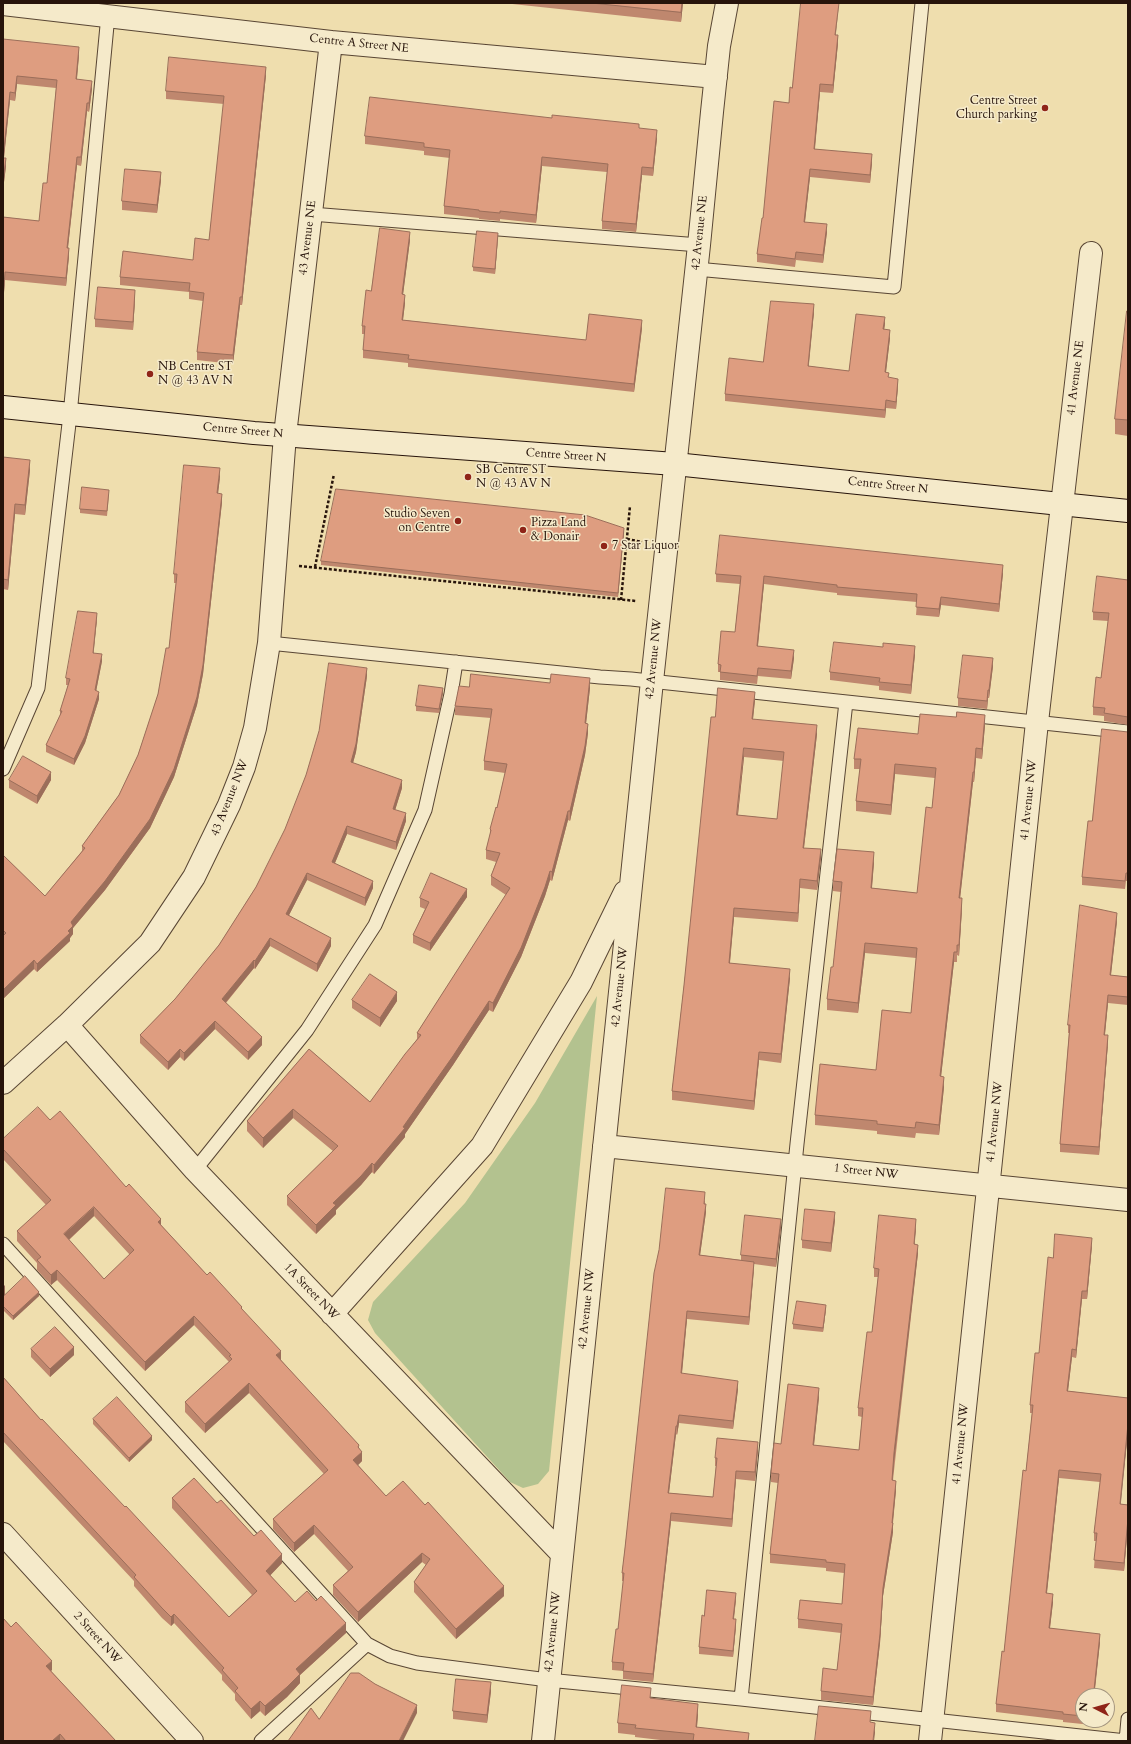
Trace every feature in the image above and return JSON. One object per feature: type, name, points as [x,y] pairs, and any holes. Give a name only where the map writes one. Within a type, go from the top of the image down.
[{"type":"street","name":"42 Avenue NE","points":[[674,464],[699,245],[716,77],[727,3]]},
{"type":"street","name":"Centre A Street NE","points":[[3,4],[331,42],[716,77]]},
{"type":"street","name":"43 Avenue NE","points":[[285,435],[331,42]]},
{"type":"street","name":"41 Avenue NE","points":[[1061,504],[1091,253]]},
{"type":"street","name":"Centre Street N","points":[[3,407],[254,433],[674,464],[1128,511]]},
{"type":"street","name":"43 Avenue NW","points":[[3,1083],[67,1025],[150,943],[194,877],[212,842],[244,767],[256,728],[269,643],[285,435]]},
{"type":"street","name":"42 Avenue NW","points":[[543,1741],[561,1553],[674,464]]},
{"type":"street","name":"41 Avenue NW","points":[[930,1741],[1061,504]]},
{"type":"street","name":"42 Avenue NW","points":[[332,1314],[482,1146],[581,982],[632,878]]},
{"type":"street","name":"1A Street NW","points":[[67,1025],[195,1170],[561,1553]]},
{"type":"street","name":"1 Street NW","points":[[604,1146],[1128,1200]]},
{"type":"street","name":"2 Street NW","points":[[3,1534],[192,1741]]},
{"type":"lane","points":[[696,269],[894,287],[922,3]]},
{"type":"lane","points":[[3,769],[38,688],[70,415],[108,15]]},
{"type":"lane","points":[[311,214],[699,245]]},
{"type":"lane","points":[[269,643],[652,681],[1128,732]]},
{"type":"lane","points":[[195,1170],[307,1030],[374,925],[425,810],[451,694],[456,662]]},
{"type":"lane","points":[[741,1698],[846,702]]},
{"type":"lane","points":[[3,1244],[367,1644],[390,1656],[417,1663],[548,1680],[741,1698],[1126,1741],[1128,1719]]},
{"type":"lane","points":[[261,1741],[367,1644]]},
{"type":"path","points":[[315,567],[334,474]]},
{"type":"path","points":[[620,600],[630,506]]},
{"type":"path","points":[[626,539],[645,542]]},
{"type":"path","points":[[298,566],[639,602]]},
{"type":"green space","points":[[597,996],[549,1471],[538,1484],[523,1488],[510,1482],[375,1333],[368,1320],[373,1302],[465,1203],[535,1103]]},
{"type":"building","points":[[592,3],[682,3],[681,12]]},
{"type":"building","points":[[801,3],[839,3],[835,35],[838,35],[833,85],[820,84],[814,149],[872,154],[870,175],[810,169],[804,222],[827,224],[823,255],[796,252],[795,259],[757,254],[763,218],[774,101],[789,103]]},
{"type":"building","points":[[3,39],[79,47],[76,79],[92,81],[89,103],[87,103],[81,157],[77,157],[67,248],[69,248],[66,278],[5,272],[3,298],[3,217],[39,221],[43,183],[47,183],[57,80],[17,76],[15,93],[10,92],[3,158]]},
{"type":"building","points":[[169,57],[266,67],[242,297],[240,297],[233,355],[197,352],[204,293],[189,291],[190,283],[120,277],[123,251],[193,260],[195,238],[209,240],[224,96],[166,91]]},
{"type":"building","points":[[370,97],[552,118],[552,115],[639,124],[639,128],[657,130],[653,168],[642,167],[636,224],[602,221],[608,164],[542,157],[536,215],[500,211],[500,213],[479,211],[444,206],[450,150],[424,147],[424,143],[365,136]]},
{"type":"building","points":[[3,158],[6,158],[3,182]]},
{"type":"building","points":[[125,169],[161,172],[157,205],[122,201]]},
{"type":"building","points":[[380,228],[410,232],[402,294],[405,295],[402,320],[586,340],[589,314],[642,320],[634,384],[408,359],[409,355],[363,350],[365,326],[362,326],[366,290],[371,291]]},
{"type":"building","points":[[477,231],[498,233],[495,269],[473,267]]},
{"type":"building","points":[[98,287],[135,290],[133,322],[95,319]]},
{"type":"building","points":[[771,301],[814,304],[808,366],[849,371],[856,314],[885,317],[883,329],[890,330],[885,372],[889,373],[888,377],[898,379],[896,402],[886,400],[885,410],[725,394],[729,358],[763,362]]},
{"type":"building","points":[[1128,311],[1128,420],[1115,419]]},
{"type":"building","points":[[3,457],[30,460],[25,505],[15,504],[8,580],[3,579]]},
{"type":"building","points":[[184,465],[220,468],[217,493],[222,494],[203,665],[197,697],[174,769],[150,819],[105,881],[71,922],[73,926],[68,931],[70,933],[37,964],[34,960],[3,990],[3,936],[6,933],[3,930],[3,855],[45,896],[85,848],[82,846],[119,795],[138,755],[158,694],[166,648],[169,648],[177,574],[174,574]]},
{"type":"building","points":[[82,487],[109,490],[107,511],[80,509]]},
{"type":"building","points":[[336,489],[585,515],[624,528],[618,593],[321,561]]},
{"type":"building","points":[[720,535],[1003,565],[999,604],[941,597],[939,609],[916,607],[917,594],[837,587],[837,585],[764,576],[757,646],[794,650],[791,671],[758,668],[757,676],[720,672],[721,665],[718,664],[721,631],[735,632],[741,576],[716,574]]},
{"type":"building","points":[[1097,576],[1128,580],[1128,717],[1104,713],[1105,708],[1093,707],[1096,677],[1101,678],[1109,613],[1093,612]]},
{"type":"building","points":[[78,611],[97,613],[93,653],[102,654],[95,690],[99,692],[85,736],[74,759],[46,745],[62,711],[60,711],[70,679],[66,678]]},
{"type":"building","points":[[834,642],[883,647],[883,643],[915,646],[911,685],[879,682],[880,678],[830,672]]},
{"type":"building","points":[[963,655],[993,658],[987,701],[958,698]]},
{"type":"building","points":[[329,663],[367,668],[356,744],[351,762],[402,780],[393,809],[406,813],[396,842],[347,826],[332,862],[373,881],[365,898],[307,873],[286,914],[331,938],[317,964],[270,938],[255,961],[254,960],[222,999],[262,1037],[248,1052],[215,1021],[184,1053],[180,1049],[168,1062],[140,1035],[175,999],[219,945],[256,887],[285,829],[306,775],[319,731]]},
{"type":"building","points":[[471,674],[550,683],[551,674],[590,678],[585,723],[588,724],[585,746],[570,811],[568,811],[552,872],[550,871],[521,948],[493,1003],[489,1001],[453,1056],[403,1127],[405,1128],[374,1165],[372,1163],[333,1203],[336,1205],[316,1225],[287,1196],[338,1146],[293,1109],[263,1138],[247,1121],[309,1049],[370,1102],[405,1054],[421,1035],[417,1033],[510,888],[491,876],[500,853],[486,850],[507,764],[484,761],[492,709],[455,706],[459,686],[469,687]]},
{"type":"building","points":[[419,685],[443,688],[439,709],[416,706]]},
{"type":"building","points":[[718,688],[755,692],[752,719],[817,725],[803,848],[821,849],[817,881],[800,879],[798,913],[734,908],[729,963],[790,969],[781,1054],[759,1052],[754,1101],[672,1091],[711,717],[715,717]],"holes":[[[744,748],[784,752],[777,819],[737,815]]]},
{"type":"building","points":[[957,712],[985,715],[982,749],[976,748],[973,772],[959,898],[962,898],[959,945],[957,945],[957,952],[954,952],[940,1076],[944,1077],[939,1125],[916,1122],[915,1128],[877,1124],[877,1121],[815,1115],[820,1064],[876,1070],[882,1010],[911,1013],[917,948],[865,943],[858,1003],[827,999],[831,967],[833,967],[842,882],[833,881],[837,849],[874,852],[871,888],[917,893],[926,807],[932,808],[936,768],[895,764],[891,805],[856,801],[861,759],[854,759],[858,728],[918,734],[920,714],[956,717]]},
{"type":"building","points":[[1102,729],[1128,732],[1128,873],[1126,873],[1125,881],[1082,877],[1088,821],[1092,821]]},
{"type":"building","points":[[23,756],[51,772],[37,796],[9,780]]},
{"type":"building","points":[[431,873],[467,889],[430,943],[413,935],[429,902],[420,898]]},
{"type":"building","points":[[1080,905],[1117,913],[1110,975],[1128,977],[1128,997],[1108,995],[1104,1035],[1108,1035],[1099,1147],[1060,1144],[1070,1025],[1068,1025]]},
{"type":"building","points":[[370,974],[397,992],[380,1018],[352,1000]]},
{"type":"building","points":[[38,1107],[50,1120],[60,1111],[126,1187],[129,1184],[161,1219],[158,1222],[207,1275],[210,1272],[281,1351],[276,1355],[359,1445],[358,1447],[362,1452],[353,1460],[386,1496],[403,1481],[425,1505],[428,1502],[504,1586],[456,1629],[414,1582],[430,1559],[422,1553],[358,1612],[333,1585],[353,1567],[314,1525],[294,1543],[273,1519],[328,1470],[249,1383],[205,1424],[185,1402],[232,1359],[229,1356],[231,1355],[194,1316],[145,1362],[57,1270],[51,1275],[37,1260],[41,1257],[17,1231],[51,1200],[3,1149],[3,1139]],"holes":[[[94,1207],[134,1250],[104,1279],[64,1234]]]},
{"type":"building","points":[[666,1188],[705,1192],[704,1204],[706,1204],[699,1255],[754,1262],[749,1317],[687,1311],[681,1373],[738,1381],[733,1421],[679,1415],[676,1426],[668,1493],[713,1497],[717,1458],[715,1458],[717,1438],[758,1442],[755,1472],[736,1471],[732,1519],[671,1513],[653,1674],[623,1671],[624,1663],[612,1662],[616,1629],[618,1629],[624,1573],[622,1573],[654,1273],[659,1250]]},
{"type":"building","points":[[805,1209],[835,1212],[831,1243],[802,1240]]},
{"type":"building","points":[[745,1215],[781,1219],[776,1259],[741,1255]]},
{"type":"building","points":[[879,1215],[916,1219],[914,1244],[918,1245],[894,1453],[892,1480],[896,1481],[893,1523],[883,1588],[880,1634],[873,1697],[821,1691],[823,1668],[837,1670],[842,1624],[798,1619],[800,1600],[842,1604],[845,1564],[826,1562],[826,1560],[770,1554],[779,1474],[771,1473],[774,1443],[781,1444],[788,1384],[819,1388],[813,1445],[859,1450],[863,1408],[858,1408],[867,1332],[872,1332],[879,1269],[874,1268]]},
{"type":"building","points":[[1055,1234],[1092,1238],[1087,1291],[1082,1291],[1076,1350],[1072,1349],[1067,1391],[1128,1398],[1128,1424],[1120,1504],[1128,1505],[1124,1563],[1094,1560],[1097,1533],[1094,1533],[1101,1474],[1059,1470],[1046,1593],[1053,1594],[1049,1628],[1100,1634],[1094,1688],[1075,1688],[1075,1715],[1063,1714],[1063,1712],[996,1704],[1002,1651],[1004,1652],[1023,1470],[1026,1471],[1033,1405],[1030,1405],[1035,1353],[1039,1353],[1048,1257],[1053,1258]]},
{"type":"building","points":[[25,1276],[39,1292],[13,1316],[3,1306],[3,1297]]},
{"type":"building","points":[[797,1301],[826,1305],[823,1328],[793,1324]]},
{"type":"building","points":[[55,1327],[74,1347],[50,1369],[31,1349]]},
{"type":"building","points":[[3,1377],[41,1420],[42,1419],[125,1507],[126,1506],[229,1617],[257,1591],[172,1498],[194,1478],[217,1503],[221,1500],[254,1536],[261,1530],[282,1554],[266,1571],[295,1602],[307,1591],[316,1601],[321,1596],[346,1623],[296,1669],[300,1674],[287,1687],[265,1706],[260,1701],[251,1709],[235,1691],[238,1688],[222,1670],[224,1668],[174,1614],[171,1617],[162,1608],[134,1577],[136,1575],[3,1432]]},
{"type":"building","points":[[117,1397],[152,1436],[129,1458],[93,1419]]},
{"type":"building","points":[[707,1590],[736,1593],[733,1619],[736,1619],[733,1651],[699,1647],[702,1615],[704,1616]]},
{"type":"building","points":[[3,1618],[11,1627],[16,1622],[52,1661],[46,1666],[116,1741],[66,1741],[60,1734],[52,1741],[3,1741]]},
{"type":"building","points":[[351,1673],[359,1673],[375,1684],[417,1705],[399,1741],[288,1741],[311,1708],[319,1719]]},
{"type":"building","points":[[456,1679],[491,1682],[487,1715],[453,1711]]},
{"type":"building","points":[[622,1685],[651,1688],[650,1698],[698,1704],[696,1727],[749,1733],[748,1741],[693,1741],[694,1734],[635,1728],[636,1725],[618,1723]]},
{"type":"building","points":[[819,1706],[871,1711],[870,1722],[875,1723],[873,1741],[815,1741]]},
{"type":"place","name":"Centre Street Church parking","points":[[1045,108]]},
{"type":"place","name":"NB Centre ST N @ 43 AV N","points":[[150,374]]},
{"type":"place","name":"SB Centre ST N @ 43 AV N","points":[[468,477]]},
{"type":"place","name":"Studio Seven on Centre","points":[[458,521]]},
{"type":"place","name":"Pizza Land & Donair","points":[[523,530]]},
{"type":"place","name":"7 Star Liquor","points":[[604,546]]}]
